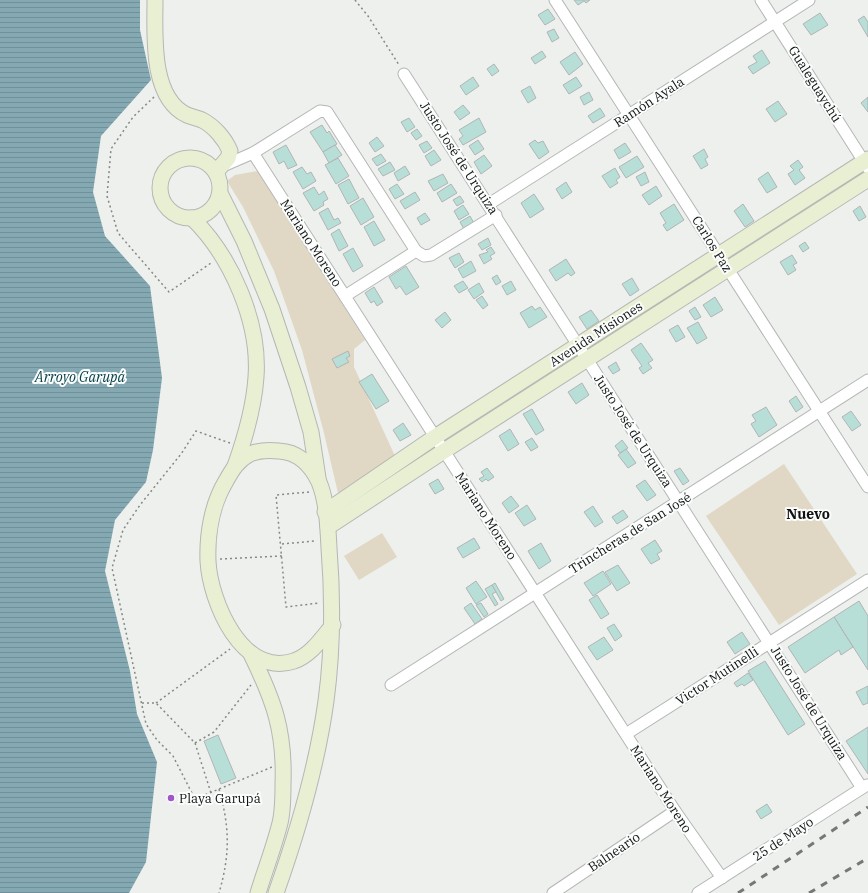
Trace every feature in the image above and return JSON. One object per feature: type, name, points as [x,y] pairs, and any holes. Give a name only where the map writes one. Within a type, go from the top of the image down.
[{"type":"main road","points":[[155,0],[157,62],[162,89],[168,99],[186,115],[202,120],[213,128],[227,144],[230,151],[228,158],[220,169],[220,193],[217,202],[210,211],[202,216],[192,218],[182,217],[173,213],[161,198],[159,188],[163,174],[173,162],[182,158],[191,157],[220,169]]},
{"type":"main road","name":"Avenida Misiones","points":[[325,512],[435,437],[719,255],[867,163]]},
{"type":"main road","name":"Avenida Misiones","points":[[328,534],[444,451],[868,179]]},
{"type":"main road","points":[[220,193],[260,277],[298,387],[311,432],[328,534],[333,602],[333,625],[326,700],[315,760],[293,844],[276,893]]},
{"type":"main road","points":[[192,218],[207,233],[222,256],[239,288],[249,316],[256,355],[254,395],[235,466],[221,491],[211,520],[208,560],[212,590],[220,611],[240,642],[251,654],[274,706],[281,731],[284,761],[283,802],[280,822],[258,893]]},
{"type":"main road","points":[[235,466],[252,453],[266,450],[281,451],[303,459],[320,487]]},
{"type":"main road","points":[[251,654],[267,661],[279,663],[294,661],[312,649],[333,625]]},
{"type":"street","name":"Carlos Paz","points":[[555,0],[630,114],[868,487]]},
{"type":"street","name":"Gualeguaychú","points":[[761,0],[867,163]]},
{"type":"street","name":"Ramón Ayala","points":[[489,204],[808,0]]},
{"type":"street","name":"Justo José de Urquiza","points":[[404,74],[489,204],[679,502],[865,786]]},
{"type":"street","points":[[220,169],[253,153],[320,111],[327,112],[416,251],[424,256],[431,255],[496,215]]},
{"type":"street","name":"Mariano Moreno","points":[[253,153],[346,296],[674,811],[722,878]]},
{"type":"street","points":[[346,296],[416,251]]},
{"type":"street","name":"Trincheras de San José","points":[[391,685],[868,380]]},
{"type":"street","name":"Victor Mutinelli","points":[[626,734],[868,580]]},
{"type":"street","name":"25 de Mayo","points":[[698,893],[865,786]]},
{"type":"street","name":"Balneario","points":[[553,893],[674,811]]},
{"type":"path","points":[[355,0],[368,16],[404,74]]},
{"type":"path","points":[[162,89],[133,117],[111,149],[107,196],[118,233],[169,292],[222,256]]},
{"type":"path","points":[[241,447],[196,431],[181,454],[140,505],[123,530],[112,568],[146,724],[157,740],[173,756],[195,799],[284,761]]},
{"type":"path","points":[[320,487],[276,495],[282,544],[286,606],[333,602]]},
{"type":"path","points":[[282,544],[328,534]]},
{"type":"path","points":[[208,560],[282,556]]},
{"type":"path","points":[[142,703],[156,703],[240,642]]},
{"type":"path","points":[[195,743],[214,732],[260,672]]},
{"type":"path","points":[[156,703],[195,743],[211,793]]},
{"type":"path","points":[[219,790],[229,837],[225,875],[220,893]]},
{"type":"green space","points":[[862,167],[867,174],[734,259],[730,252]]},
{"type":"green space","points":[[258,171],[365,340],[354,349],[354,367],[395,456],[338,493],[302,350],[274,271],[243,207],[227,181],[235,175]]},
{"type":"green space","points":[[713,264],[718,271],[599,348],[595,341]]},
{"type":"green space","points":[[784,464],[857,574],[779,625],[706,516]]},
{"type":"green space","points":[[382,533],[397,557],[359,580],[344,556]]},
{"type":"water","name":"Arroyo Garupá","points":[[0,0],[140,0],[140,30],[151,80],[101,136],[93,192],[105,236],[150,286],[162,378],[153,450],[146,482],[115,520],[105,571],[130,671],[137,714],[157,762],[146,862],[129,893],[0,893]]},
{"type":"building","points":[[574,0],[590,0],[586,3],[584,1],[578,5]]},
{"type":"building","points":[[548,9],[555,19],[545,25],[538,15]]},
{"type":"building","points":[[820,13],[828,25],[811,35],[803,24]]},
{"type":"building","points":[[864,16],[868,22],[868,37],[858,20]]},
{"type":"building","points":[[554,29],[559,38],[552,42],[547,32]]},
{"type":"building","points":[[762,50],[770,63],[753,74],[748,67],[757,62],[753,56]]},
{"type":"building","points":[[542,51],[546,57],[535,64],[531,58]]},
{"type":"building","points":[[575,52],[583,64],[569,75],[560,62]]},
{"type":"building","points":[[494,64],[499,71],[492,76],[487,69]]},
{"type":"building","points":[[473,77],[479,86],[466,95],[460,86]]},
{"type":"building","points":[[576,77],[582,86],[569,94],[563,85]]},
{"type":"building","points":[[530,86],[536,98],[528,103],[521,91]]},
{"type":"building","points":[[589,92],[593,100],[584,105],[580,97]]},
{"type":"building","points":[[868,97],[868,112],[861,103]]},
{"type":"building","points":[[778,101],[787,114],[775,122],[766,109]]},
{"type":"building","points":[[463,105],[470,113],[460,120],[454,112]]},
{"type":"building","points":[[600,108],[605,116],[593,123],[588,116]]},
{"type":"building","points":[[409,118],[415,127],[407,132],[401,122]]},
{"type":"building","points":[[479,118],[486,132],[463,145],[459,139],[463,136],[459,130]]},
{"type":"building","points":[[322,125],[327,133],[329,131],[337,144],[323,152],[310,132]]},
{"type":"building","points":[[417,129],[422,136],[416,140],[411,133]]},
{"type":"building","points":[[377,137],[384,146],[375,152],[369,143]]},
{"type":"building","points":[[478,140],[484,149],[475,155],[469,146]]},
{"type":"building","points":[[535,140],[538,143],[543,141],[549,152],[539,159],[529,144]]},
{"type":"building","points":[[427,141],[432,148],[424,153],[419,145]]},
{"type":"building","points":[[625,143],[631,152],[619,159],[614,150]]},
{"type":"building","points":[[286,145],[297,165],[288,169],[284,161],[279,164],[273,152]]},
{"type":"building","points":[[335,145],[342,155],[329,163],[323,152]]},
{"type":"building","points":[[704,149],[708,157],[705,159],[708,165],[701,169],[693,156]]},
{"type":"building","points":[[434,150],[441,160],[431,166],[425,156]]},
{"type":"building","points":[[381,154],[386,161],[377,166],[372,159]]},
{"type":"building","points":[[484,155],[492,166],[481,174],[474,162]]},
{"type":"building","points":[[637,156],[644,167],[626,178],[619,167]]},
{"type":"building","points":[[338,158],[349,176],[336,184],[325,165]]},
{"type":"building","points":[[798,160],[803,167],[799,170],[805,178],[795,185],[788,174],[794,170],[790,166]]},
{"type":"building","points":[[390,162],[395,170],[383,176],[378,169]]},
{"type":"building","points":[[405,166],[410,174],[398,181],[394,173]]},
{"type":"building","points":[[302,167],[307,174],[311,172],[316,181],[303,189],[293,172]]},
{"type":"building","points":[[615,168],[620,177],[616,180],[618,183],[610,188],[602,176]]},
{"type":"building","points":[[645,172],[649,182],[641,186],[636,177]]},
{"type":"building","points":[[768,172],[777,187],[767,193],[758,179]]},
{"type":"building","points":[[443,174],[448,183],[434,191],[428,181]]},
{"type":"building","points":[[349,179],[359,198],[348,204],[338,185]]},
{"type":"building","points":[[566,182],[572,192],[562,199],[556,189]]},
{"type":"building","points":[[397,184],[404,194],[395,199],[389,189]]},
{"type":"building","points":[[451,184],[457,193],[442,202],[437,193]]},
{"type":"building","points":[[656,186],[662,196],[649,205],[642,195]]},
{"type":"building","points":[[314,187],[319,195],[324,191],[328,199],[323,202],[324,205],[314,211],[303,193]]},
{"type":"building","points":[[415,192],[420,200],[405,209],[400,201]]},
{"type":"building","points":[[534,194],[544,209],[530,218],[521,203]]},
{"type":"building","points":[[460,196],[464,202],[457,206],[453,200]]},
{"type":"building","points":[[363,198],[374,217],[361,225],[350,206]]},
{"type":"building","points":[[674,204],[684,220],[667,231],[663,225],[666,223],[660,213]]},
{"type":"building","points":[[743,204],[754,221],[745,227],[734,211]]},
{"type":"building","points":[[463,205],[469,214],[459,220],[454,211]]},
{"type":"building","points":[[860,206],[866,217],[859,221],[853,211]]},
{"type":"building","points":[[328,208],[334,220],[338,218],[341,223],[328,230],[319,213]]},
{"type":"building","points":[[425,213],[430,220],[421,225],[417,218]]},
{"type":"building","points":[[470,216],[475,225],[465,231],[460,222]]},
{"type":"building","points":[[374,221],[385,240],[374,246],[364,227]]},
{"type":"building","points":[[339,229],[348,246],[339,251],[331,234]]},
{"type":"building","points":[[488,238],[491,245],[482,250],[478,244]]},
{"type":"building","points":[[805,242],[809,248],[803,252],[799,246]]},
{"type":"building","points":[[491,247],[495,253],[490,256],[492,259],[484,264],[479,255],[488,252],[486,250]]},
{"type":"building","points":[[353,248],[363,266],[353,272],[343,254]]},
{"type":"building","points":[[459,253],[464,262],[455,268],[449,258]]},
{"type":"building","points":[[792,255],[797,263],[793,265],[796,270],[788,275],[780,262]]},
{"type":"building","points":[[566,259],[575,273],[571,276],[568,273],[556,281],[549,270]]},
{"type":"building","points":[[471,261],[476,271],[463,278],[458,269]]},
{"type":"building","points":[[406,266],[419,287],[406,295],[400,286],[396,289],[389,277]]},
{"type":"building","points":[[497,275],[501,282],[496,285],[492,278]]},
{"type":"building","points":[[632,278],[639,290],[630,296],[622,284]]},
{"type":"building","points":[[463,281],[468,288],[459,293],[454,286]]},
{"type":"building","points":[[511,281],[516,290],[507,295],[502,286]]},
{"type":"building","points":[[479,283],[484,292],[474,299],[468,290]]},
{"type":"building","points":[[374,287],[383,302],[377,306],[374,301],[371,303],[365,293]]},
{"type":"building","points":[[482,296],[488,305],[483,309],[476,300]]},
{"type":"building","points":[[715,297],[723,310],[711,317],[703,305]]},
{"type":"building","points":[[532,306],[535,310],[540,307],[547,317],[529,328],[520,313]]},
{"type":"building","points":[[695,307],[701,317],[695,320],[689,311]]},
{"type":"building","points":[[591,310],[599,321],[587,329],[579,317]]},
{"type":"building","points":[[445,312],[451,320],[442,328],[435,320]]},
{"type":"building","points":[[698,322],[707,338],[697,344],[687,328]]},
{"type":"building","points":[[678,325],[685,337],[676,342],[669,330]]},
{"type":"building","points":[[641,343],[653,360],[648,363],[652,368],[643,374],[639,368],[642,366],[631,350]]},
{"type":"building","points":[[348,351],[350,356],[346,358],[349,362],[337,368],[332,359]]},
{"type":"building","points":[[616,362],[620,370],[613,374],[608,367]]},
{"type":"building","points":[[372,374],[389,401],[376,409],[359,382]]},
{"type":"building","points":[[582,383],[589,395],[576,404],[568,392]]},
{"type":"building","points":[[796,396],[803,407],[796,412],[789,401]]},
{"type":"building","points":[[766,407],[777,425],[759,437],[751,424],[756,421],[752,415]]},
{"type":"building","points":[[532,409],[544,430],[536,435],[523,414]]},
{"type":"building","points":[[851,411],[861,425],[852,431],[842,417]]},
{"type":"building","points":[[403,423],[411,435],[400,441],[393,430]]},
{"type":"building","points":[[510,429],[519,444],[508,451],[499,436]]},
{"type":"building","points":[[532,438],[538,447],[531,451],[525,442]]},
{"type":"building","points":[[622,440],[628,448],[620,453],[615,446]]},
{"type":"building","points":[[626,449],[636,463],[628,468],[618,455]]},
{"type":"building","points":[[487,468],[494,477],[488,481],[486,479],[482,482],[479,479],[484,476],[481,472]]},
{"type":"building","points":[[680,468],[689,481],[683,485],[674,471]]},
{"type":"building","points":[[438,479],[444,489],[435,494],[429,484]]},
{"type":"building","points":[[645,480],[656,495],[647,501],[636,486]]},
{"type":"building","points":[[511,496],[519,506],[509,513],[502,503]]},
{"type":"building","points":[[527,505],[536,519],[524,526],[515,513]]},
{"type":"building","points":[[593,506],[603,522],[595,527],[584,512]]},
{"type":"building","points":[[623,510],[628,517],[617,524],[612,517]]},
{"type":"building","points":[[474,538],[480,548],[463,558],[457,548]]},
{"type":"building","points":[[655,540],[662,551],[657,554],[660,559],[651,564],[641,549]]},
{"type":"building","points":[[541,543],[551,561],[539,569],[528,551]]},
{"type":"building","points":[[618,565],[630,583],[617,591],[605,572]]},
{"type":"building","points":[[603,571],[611,584],[593,596],[584,583]]},
{"type":"building","points":[[476,581],[487,597],[476,604],[466,588]]},
{"type":"building","points":[[495,583],[504,599],[501,601],[492,585]]},
{"type":"building","points":[[492,585],[496,592],[492,594],[498,604],[495,606],[485,589]]},
{"type":"building","points":[[597,595],[609,614],[601,619],[589,600]]},
{"type":"building","points":[[859,601],[868,616],[868,670],[834,617]]},
{"type":"building","points":[[471,603],[482,619],[475,624],[464,608]]},
{"type":"building","points":[[481,603],[488,614],[484,617],[476,605]]},
{"type":"building","points":[[834,617],[853,647],[841,655],[839,650],[805,673],[788,647]]},
{"type":"building","points":[[614,624],[622,636],[615,641],[607,628]]},
{"type":"building","points":[[742,632],[750,644],[735,654],[727,642]]},
{"type":"building","points":[[604,637],[613,650],[597,660],[588,647]]},
{"type":"building","points":[[765,661],[805,724],[788,735],[748,671]]},
{"type":"building","points":[[748,673],[753,680],[744,686],[742,684],[737,687],[734,683]]},
{"type":"building","points":[[868,686],[868,703],[863,705],[856,692]]},
{"type":"building","points":[[868,727],[868,774],[846,741]]},
{"type":"building","points":[[218,735],[236,778],[221,784],[204,741]]},
{"type":"building","points":[[767,804],[772,812],[761,819],[756,811]]},
{"type":"railway","points":[[738,893],[868,807]]},
{"type":"railway","points":[[809,893],[868,858]]},
{"type":"place","name":"Playa Garupá","points":[[171,798]]},
{"type":"district","name":"Nuevo","points":[[808,514]]}]
